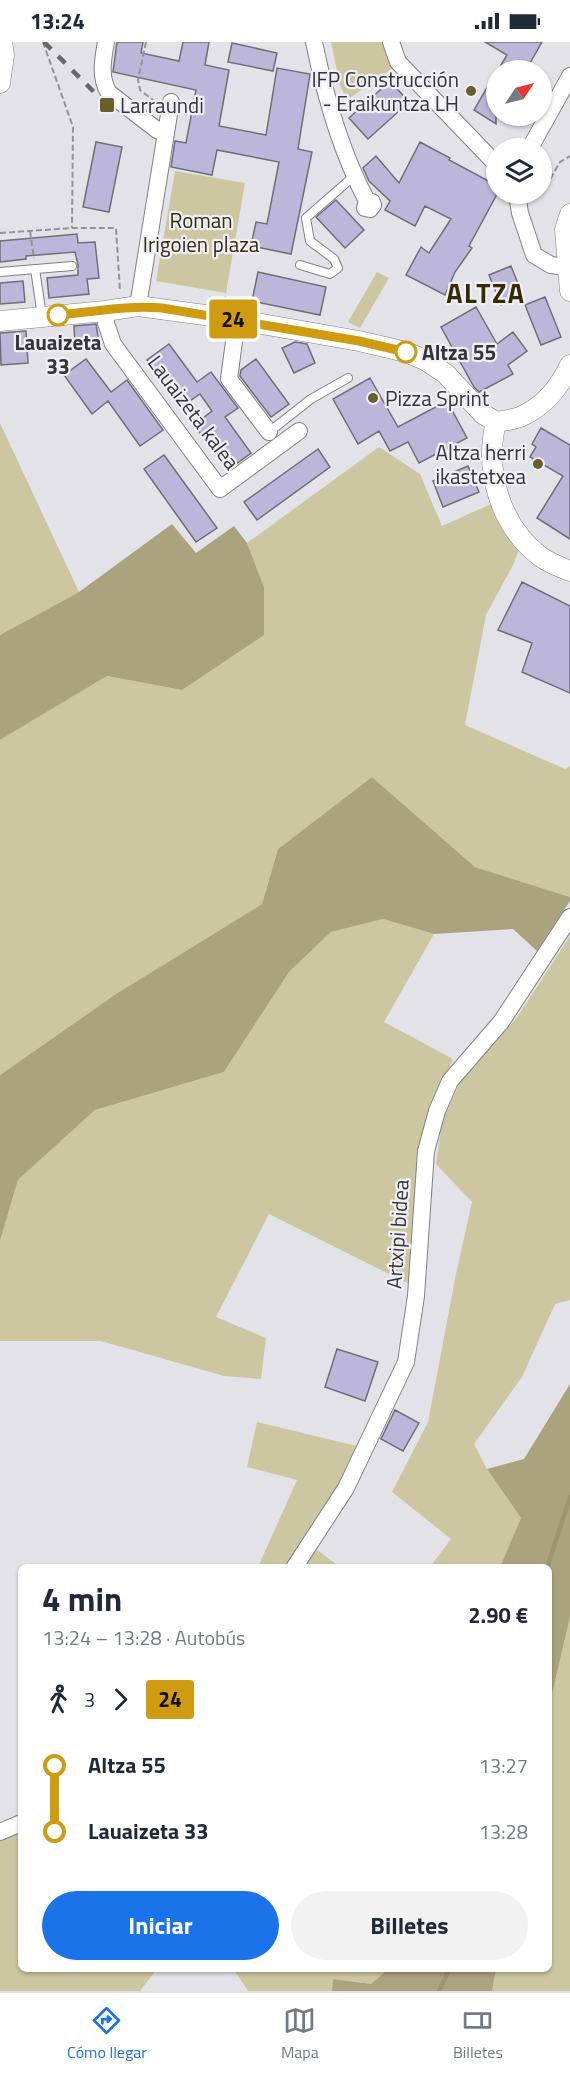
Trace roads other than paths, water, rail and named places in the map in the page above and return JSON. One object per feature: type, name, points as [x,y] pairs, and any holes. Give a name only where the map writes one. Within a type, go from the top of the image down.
[{"type":"street","points":[[0,83],[4,55],[2,42]]},
{"type":"street","points":[[106,42],[103,84],[109,93],[161,132]]},
{"type":"street","points":[[314,42],[323,88],[354,176],[367,201]]},
{"type":"street","points":[[391,42],[398,62],[486,154]]},
{"type":"street","points":[[536,138],[570,76]]},
{"type":"street","points":[[138,306],[161,132],[171,102]]},
{"type":"street","points":[[521,204],[520,213],[534,255],[551,265],[567,267]]},
{"type":"street","points":[[570,214],[565,230],[570,291]]},
{"type":"street","points":[[0,321],[138,306],[231,313],[406,352],[425,360],[446,374],[483,414],[496,422],[523,416],[539,405],[563,380],[570,365]]},
{"type":"street","name":"Lauaizeta kalea","points":[[105,311],[113,345],[220,489],[299,431]]},
{"type":"street","points":[[231,313],[229,379],[269,432]]},
{"type":"street","points":[[496,422],[491,441],[497,497],[509,522],[525,543],[542,558],[570,571]]},
{"type":"street","name":"Artxipi bidea","points":[[297,1564],[346,1488],[406,1362],[416,1296],[426,1151],[441,1101],[450,1081],[501,1022],[570,917]]},
{"type":"street","points":[[0,1832],[18,1824]]},
{"type":"lane","points":[[300,265],[330,274],[338,268],[334,259],[310,241],[306,218],[354,176]]},
{"type":"lane","points":[[0,272],[72,266]]},
{"type":"lane","points":[[35,269],[42,316]]},
{"type":"lane","points":[[269,432],[311,399],[348,378]]},
{"type":"waterway","points":[[548,1564],[570,1497]]},
{"type":"waterway","points":[[439,1991],[448,1972]]},
{"type":"railway","points":[[44,42],[107,105]]},
{"type":"place","name":"IFP Construcción - Eraikuntza LH","points":[[471,91]]},
{"type":"place","name":"Larraundi","points":[[107,105]]},
{"type":"place","name":"Lauaizeta 33","points":[[58,315]]},
{"type":"place","name":"Altza 55","points":[[406,352]]},
{"type":"place","name":"Pizza Sprint","points":[[373,398]]},
{"type":"place","name":"Altza herri ikastetxea","points":[[538,464]]},
{"type":"district","name":"ALTZA","points":[[486,292]]},
{"type":"park label","name":"Roman Irigoien plaza","points":[[201,232]]}]
